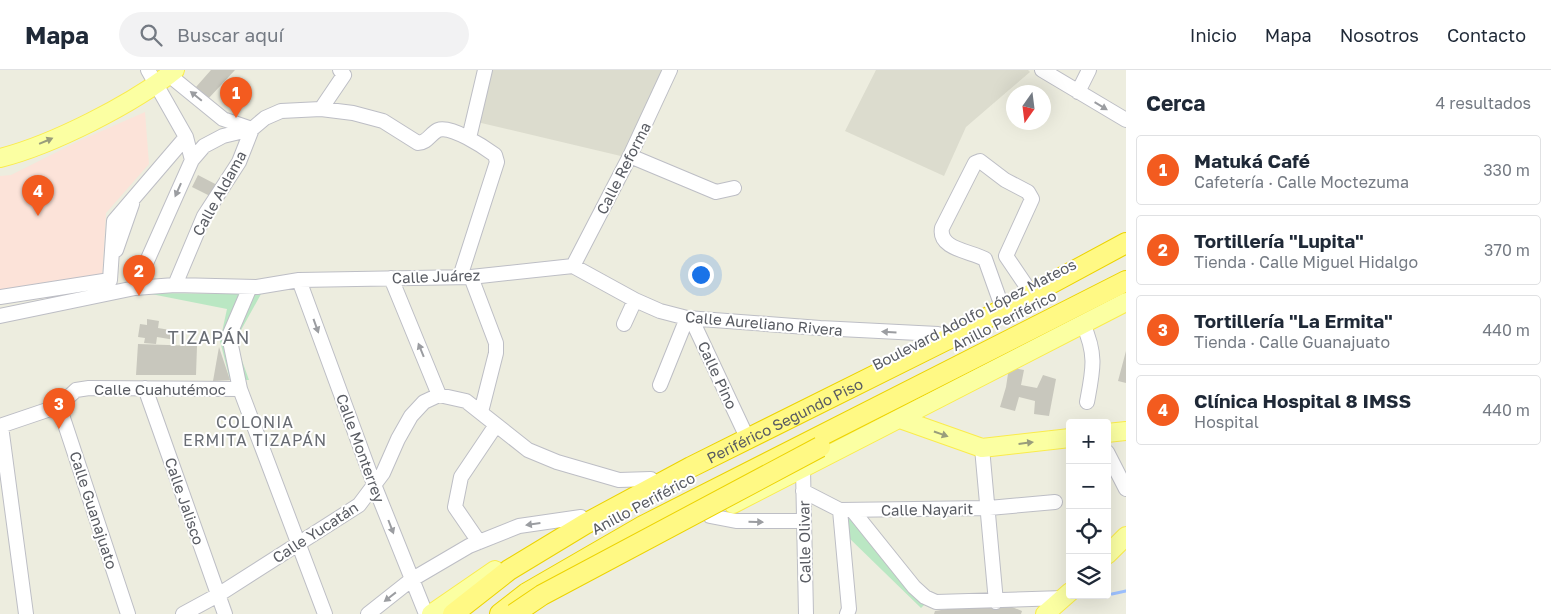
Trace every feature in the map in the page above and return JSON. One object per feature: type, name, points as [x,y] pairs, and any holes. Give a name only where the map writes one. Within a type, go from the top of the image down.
[{"type":"highway","name":"Periférico Segundo Piso","points":[[453,614],[508,570],[585,524],[691,467],[948,339],[1126,243]]},
{"type":"highway","name":"Anillo Periférico","points":[[463,614],[490,594],[596,528],[705,470],[1126,259]]},
{"type":"highway","name":"Anillo Periférico","points":[[500,614],[527,593],[643,526],[1126,281]]},
{"type":"highway","points":[[514,614],[542,594],[820,446],[1052,331],[1126,291]]},
{"type":"highway","points":[[746,498],[768,461]]},
{"type":"main road","points":[[0,158],[84,124],[118,107],[162,74]]},
{"type":"main road","name":"Boulevard Adolfo López Mateos","points":[[431,614],[523,551],[581,517],[744,431],[938,334],[1126,234]]},
{"type":"main road","points":[[527,614],[595,574],[1126,302]]},
{"type":"main road","points":[[900,419],[982,448],[1066,438]]},
{"type":"main road","points":[[1111,433],[1126,431]]},
{"type":"main road","points":[[1111,550],[1126,536]]},
{"type":"main road","points":[[1045,614],[1066,596]]},
{"type":"street","points":[[321,109],[344,75],[340,70]]},
{"type":"street","points":[[469,138],[485,70]]},
{"type":"street","name":"Calle Reforma","points":[[573,266],[630,156],[670,70]]},
{"type":"street","points":[[1042,70],[1126,120]]},
{"type":"street","points":[[1078,92],[1089,70]]},
{"type":"street","points":[[162,74],[224,119],[252,129]]},
{"type":"street","points":[[162,74],[186,137],[192,160]]},
{"type":"street","points":[[135,288],[192,160],[204,146],[223,136],[252,129],[265,118],[281,111],[321,109],[353,113],[383,121],[418,143],[423,142],[436,131],[443,129],[469,138],[495,155],[497,162],[466,277],[497,348],[481,412]]},
{"type":"street","name":"Calle Aldama","points":[[175,285],[204,216],[239,162],[252,129]]},
{"type":"street","points":[[0,297],[110,280],[110,267],[134,197],[186,137]]},
{"type":"street","points":[[630,156],[716,192],[734,188]]},
{"type":"street","points":[[1000,301],[985,259],[946,243],[941,235],[975,163],[984,163],[1005,180],[1028,192],[1032,199],[1006,256],[1027,287]]},
{"type":"street","name":"Calle Juárez","points":[[0,316],[135,288],[175,285],[250,287],[299,280],[466,277],[573,266]]},
{"type":"street","name":"Calle Aureliano Rivera","points":[[573,266],[635,300],[660,311],[689,318],[938,334]]},
{"type":"street","points":[[391,278],[439,395],[466,402],[528,450],[557,462],[619,480],[651,479]]},
{"type":"street","name":"Calle Monterrey","points":[[299,280],[375,487],[426,614]]},
{"type":"street","points":[[250,287],[229,336],[240,389],[300,543],[325,614]]},
{"type":"street","points":[[624,324],[635,300]]},
{"type":"street","points":[[660,385],[689,318]]},
{"type":"street","name":"Calle Pino","points":[[689,318],[744,431]]},
{"type":"street","points":[[1084,324],[1093,351],[1093,370],[1087,402]]},
{"type":"street","name":"Calle Cuahutémoc","points":[[1,426],[59,406],[76,390],[145,388],[240,389]]},
{"type":"street","name":"Calle Jalisco","points":[[145,388],[225,614]]},
{"type":"street","name":"Calle Yucatán","points":[[183,614],[218,595],[358,505],[375,487],[411,416],[424,402],[439,395]]},
{"type":"street","name":"Calle Guanajuato","points":[[59,406],[128,614]]},
{"type":"street","points":[[479,542],[455,507],[461,477],[496,425]]},
{"type":"street","points":[[1,426],[26,614]]},
{"type":"street","points":[[982,448],[989,508],[996,602]]},
{"type":"street","points":[[1111,460],[1126,489]]},
{"type":"street","name":"Calle Olivar","points":[[803,469],[802,521],[806,614]]},
{"type":"street","name":"Calle Nayarit","points":[[803,491],[846,511],[989,508],[1055,502]]},
{"type":"street","points":[[846,511],[925,597],[946,603],[996,602],[1066,595]]},
{"type":"street","points":[[846,511],[849,609],[847,614]]},
{"type":"street","points":[[710,516],[736,521],[802,521]]},
{"type":"street","points":[[368,614],[411,580],[479,542],[519,526],[581,517]]},
{"type":"shaded area","points":[[491,70],[666,70],[625,157],[477,122]]},
{"type":"shaded area","points":[[876,70],[1028,70],[1030,72],[1015,85],[1006,85],[1006,93],[966,127],[944,176],[845,131]]},
{"type":"shaded area","points":[[145,112],[149,164],[106,213],[102,279],[0,290],[0,176],[11,175],[81,140]]},
{"type":"green space","points":[[146,293],[261,294],[235,341],[249,380],[230,380],[220,341],[227,309]]},
{"type":"green space","points":[[845,504],[922,588],[933,596],[921,608],[846,535]]},
{"type":"building","points":[[211,70],[235,70],[208,99],[196,87]]},
{"type":"building","points":[[198,175],[221,187],[214,198],[192,187]]},
{"type":"building","points":[[147,319],[159,321],[158,328],[176,331],[175,340],[157,337],[156,344],[144,343],[145,338],[138,337],[140,324],[147,325]]},
{"type":"building","points":[[138,344],[197,346],[196,375],[136,375]]},
{"type":"building","points":[[219,347],[230,380],[213,381]]},
{"type":"building","points":[[1126,351],[1126,383],[1118,381]]},
{"type":"building","points":[[1009,367],[1024,370],[1021,385],[1037,388],[1043,375],[1056,379],[1049,416],[1034,414],[1035,401],[1019,397],[1015,411],[1000,407]]},
{"type":"building","points":[[966,606],[1012,607],[1022,611],[1021,614],[934,614],[935,611]]},
{"type":"waterway","points":[[1112,594],[1126,591]]},
{"type":"place","name":"Matuká Café","points":[[236,118]]},
{"type":"place","name":"Clínica Hospital 8 IMSS","points":[[38,216]]},
{"type":"place","name":"Tortillería \"Lupita\"","points":[[139,296]]},
{"type":"place","name":"Tortillería \"La Ermita\"","points":[[59,429]]},
{"type":"district","name":"TIZAPÁN","points":[[209,337]]},
{"type":"district","name":"COLONIA ERMITA TIZAPÁN","points":[[255,431]]}]
